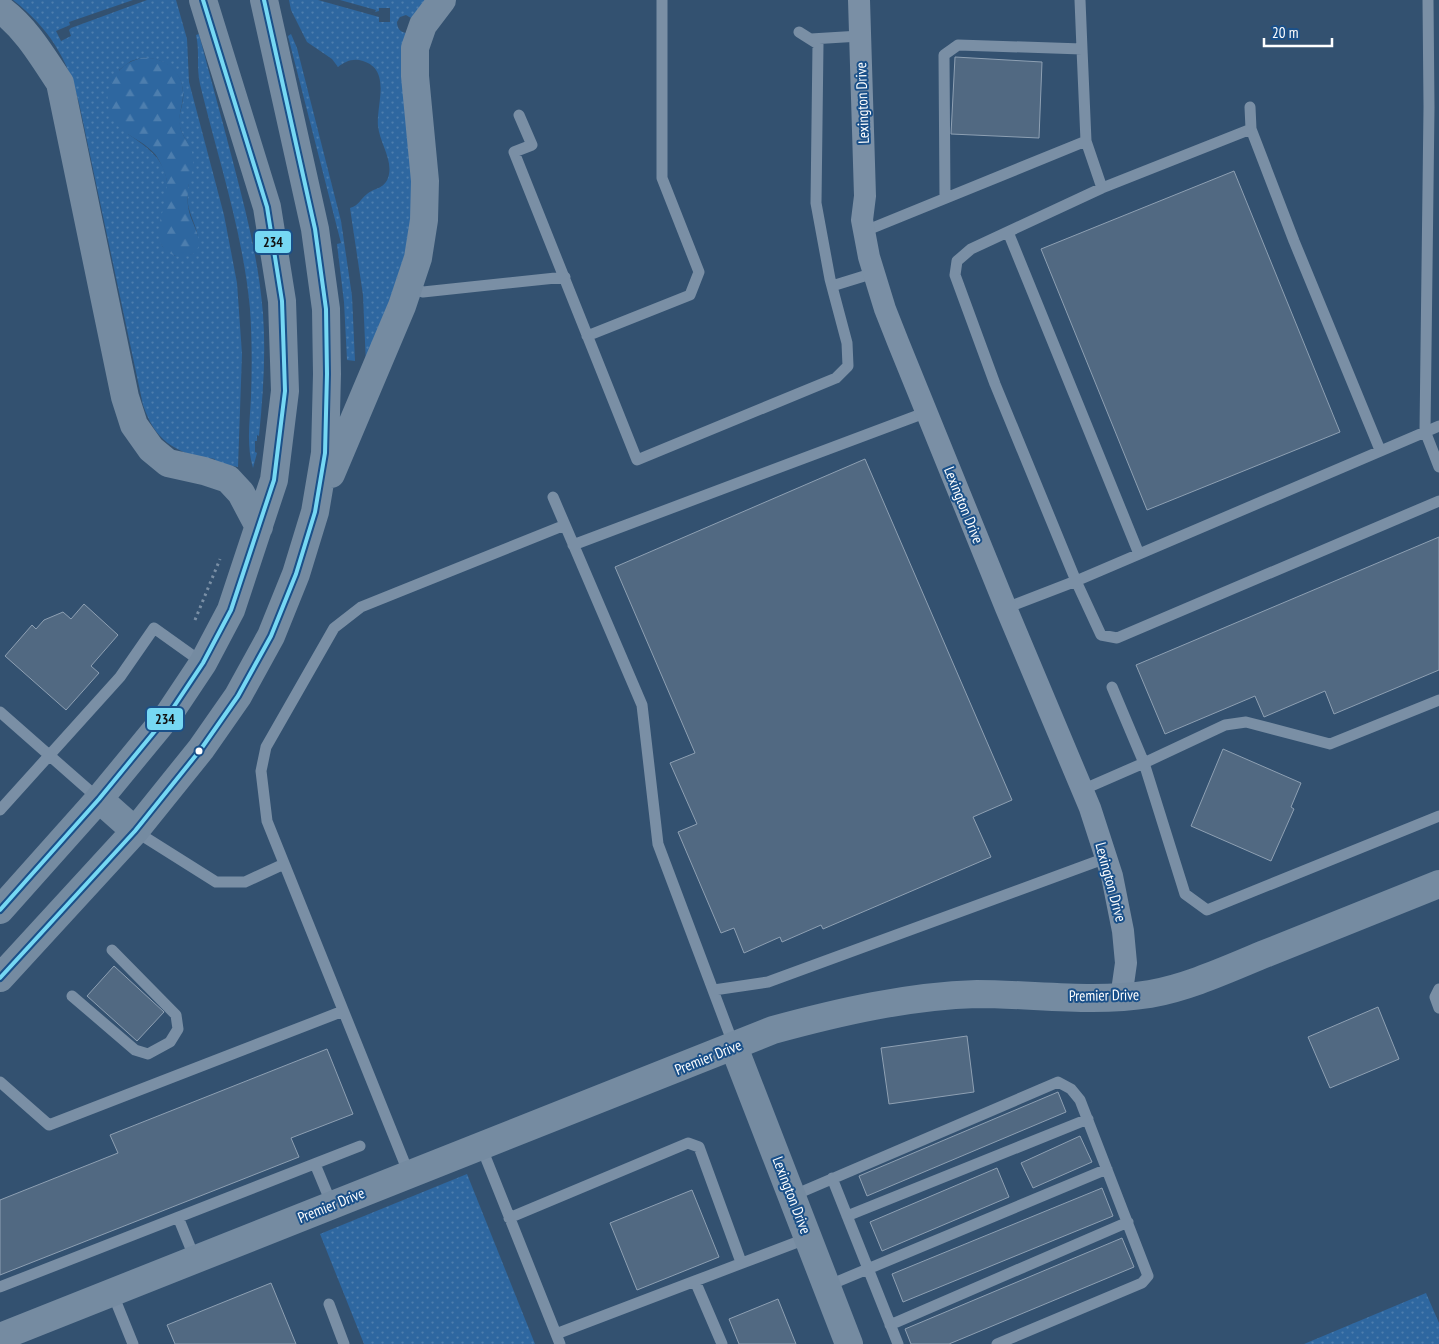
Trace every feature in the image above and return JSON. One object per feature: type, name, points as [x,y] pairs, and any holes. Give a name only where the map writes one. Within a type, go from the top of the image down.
[{"type":"main road","points":[[2,904],[99,799],[169,714],[194,656],[231,610],[274,480],[285,391],[282,301],[267,207],[202,0]]},
{"type":"main road","points":[[264,0],[315,229],[326,309],[325,453],[315,512]]},
{"type":"main road","points":[[0,978],[135,831],[201,749],[238,696],[271,636],[296,574],[315,512],[409,287],[418,258],[424,220],[425,181],[415,76],[415,48],[423,25],[442,0]]},
{"type":"main road","points":[[0,9],[14,19],[38,49],[60,83],[125,396],[134,425],[151,449],[168,463],[204,471],[228,479],[241,492],[259,527]]},
{"type":"main road","points":[[99,799],[135,831]]},
{"type":"main road","name":"Premier Drive","points":[[0,1337],[773,1030],[817,1018],[926,998],[976,994],[1121,998],[1152,994],[1190,983],[1439,884]]},
{"type":"main road","name":"Lexington Drive","points":[[734,1046],[849,1344]]},
{"type":"street","name":"Lexington Drive","points":[[859,0],[865,196],[862,220],[874,274],[885,309],[1082,790],[1106,858],[1112,876],[1123,931],[1126,963],[1121,998]]},
{"type":"lane","points":[[587,336],[690,295],[699,272],[662,178],[662,0]]},
{"type":"lane","points":[[1080,0],[1086,141],[1102,188]]},
{"type":"lane","points":[[1428,0],[1429,107],[1425,431],[1439,467]]},
{"type":"lane","points":[[519,115],[532,146],[514,152],[637,460],[836,378],[848,366],[847,343],[832,286],[816,203],[818,44],[799,32]]},
{"type":"lane","points":[[811,39],[860,36]]},
{"type":"lane","points":[[945,198],[944,55],[958,45],[1082,49]]},
{"type":"lane","points":[[1250,107],[1251,130],[1294,242],[1380,450]]},
{"type":"lane","points":[[1251,130],[1102,188],[971,249],[958,261],[956,275],[995,384],[1076,581],[1101,635],[1117,638],[1439,502]]},
{"type":"lane","points":[[865,231],[1086,141]]},
{"type":"lane","points":[[1008,232],[1139,554]]},
{"type":"lane","points":[[832,286],[874,274]]},
{"type":"lane","points":[[409,287],[423,292],[565,277]]},
{"type":"lane","points":[[573,545],[927,412]]},
{"type":"lane","points":[[1006,608],[1076,581],[1439,426]]},
{"type":"lane","points":[[553,497],[642,705],[658,844],[734,1046]]},
{"type":"lane","points":[[409,1174],[267,821],[261,771],[266,747],[334,628],[361,607],[565,525]]},
{"type":"lane","points":[[0,810],[120,677],[154,628],[194,656]]},
{"type":"lane","points":[[1112,687],[1144,763],[1185,894],[1207,910],[1439,816]]},
{"type":"lane","points":[[1082,790],[1225,725],[1246,722],[1330,744],[1439,700]]},
{"type":"lane","points":[[0,712],[99,799]]},
{"type":"lane","points":[[135,831],[216,882],[245,882],[284,864]]},
{"type":"lane","points":[[714,990],[768,982],[1106,858]]},
{"type":"lane","points":[[72,996],[135,1050],[148,1054],[170,1042],[178,1028],[176,1015],[112,950]]},
{"type":"lane","points":[[1439,989],[1435,997],[1439,1008]]},
{"type":"lane","points":[[0,1082],[48,1125],[343,1012]]},
{"type":"lane","points":[[792,1196],[1058,1082],[1071,1089],[1080,1100],[1088,1119],[1148,1276],[1142,1283],[997,1344]]},
{"type":"lane","points":[[847,1216],[1088,1119]]},
{"type":"lane","points":[[510,1218],[688,1144],[699,1147],[741,1262]]},
{"type":"lane","points":[[0,1286],[360,1146]]},
{"type":"lane","points":[[481,1146],[558,1339],[741,1262],[808,1238]]},
{"type":"lane","points":[[315,1164],[332,1205]]},
{"type":"lane","points":[[827,1286],[1107,1169]]},
{"type":"lane","points":[[832,1178],[898,1344]]},
{"type":"lane","points":[[178,1217],[195,1260]]},
{"type":"lane","points":[[890,1325],[1128,1222]]},
{"type":"lane","points":[[694,1281],[722,1344]]},
{"type":"lane","points":[[112,1292],[133,1344]]},
{"type":"lane","points":[[329,1304],[344,1344]]},
{"type":"path","points":[[194,656],[222,552]]},
{"type":"green space","points":[[13,0],[133,0],[69,22],[70,25],[56,31],[61,41],[71,36],[69,30],[71,28],[147,0],[176,0],[187,39],[189,82],[224,215],[237,283],[242,354],[238,467],[214,462],[215,459],[209,458],[209,461],[175,448],[160,436],[148,418],[143,405],[79,103],[63,58],[47,33]],"holes":[[[150,58],[172,68],[181,82],[183,91],[179,122],[190,150],[191,164],[188,204],[198,237],[196,249],[192,254],[175,256],[162,246],[160,227],[167,194],[165,173],[155,156],[139,141],[128,134],[119,70],[131,61]]]},
{"type":"green space","points":[[289,0],[318,0],[379,17],[379,22],[390,22],[390,8],[379,8],[379,11],[375,12],[376,10],[340,0],[430,0],[415,23],[406,15],[400,17],[397,22],[399,29],[406,33],[414,160],[411,245],[366,365],[363,295],[350,208],[370,192],[379,188],[388,178],[388,159],[378,126],[380,80],[372,66],[363,61],[353,60],[338,67],[332,59],[307,42],[291,10]]},
{"type":"green space","points":[[199,34],[247,218],[261,295],[264,329],[264,375],[259,436],[257,435],[257,441],[255,441],[255,452],[257,453],[253,468],[249,441],[251,342],[247,280],[236,224],[200,84],[196,35]]},
{"type":"green space","points":[[291,34],[297,48],[341,221],[352,296],[355,361],[347,360],[344,302],[337,244],[341,243],[288,36]]},
{"type":"green space","points":[[141,58],[157,59],[171,66],[180,78],[182,86],[183,99],[180,125],[193,156],[188,188],[188,204],[199,244],[193,253],[184,257],[172,255],[161,245],[159,227],[167,184],[161,164],[148,147],[120,128],[110,114],[108,94],[112,81],[117,73],[127,64]]},
{"type":"green space","points":[[467,1174],[535,1344],[364,1344],[320,1234]]},
{"type":"green space","points":[[1426,1293],[1439,1323],[1439,1344],[1304,1344]]},
{"type":"building","points":[[955,57],[1042,62],[1039,138],[951,134]]},
{"type":"building","points":[[1234,171],[1340,432],[1147,510],[1041,249]]},
{"type":"building","points":[[865,459],[1012,800],[973,817],[991,857],[823,929],[821,925],[782,942],[780,937],[744,953],[734,928],[721,933],[678,832],[697,824],[670,763],[695,753],[615,567]]},
{"type":"building","points":[[1439,537],[1439,670],[1334,714],[1325,691],[1264,717],[1255,696],[1165,734],[1136,665]]},
{"type":"building","points":[[84,604],[118,635],[91,666],[99,673],[66,710],[5,656],[32,625],[36,629],[44,620],[63,612],[71,619]]},
{"type":"building","points":[[1223,749],[1301,783],[1291,807],[1294,809],[1271,861],[1191,826]]},
{"type":"building","points":[[114,966],[164,1012],[137,1041],[87,996]]},
{"type":"building","points":[[1378,1007],[1399,1059],[1330,1088],[1308,1037]]},
{"type":"building","points":[[967,1036],[974,1092],[889,1104],[881,1048]]},
{"type":"building","points":[[327,1049],[353,1114],[291,1138],[299,1157],[0,1275],[0,1200],[118,1153],[110,1135]]},
{"type":"building","points":[[1058,1092],[1066,1112],[867,1196],[859,1176]]},
{"type":"building","points":[[1080,1136],[1092,1162],[1033,1188],[1021,1163]]},
{"type":"building","points":[[997,1168],[1009,1197],[882,1251],[870,1222]]},
{"type":"building","points":[[1102,1188],[1113,1216],[903,1302],[892,1274]]},
{"type":"building","points":[[692,1190],[719,1257],[637,1290],[610,1223]]},
{"type":"building","points":[[1122,1238],[1134,1267],[949,1344],[911,1344],[905,1329]]},
{"type":"building","points":[[271,1283],[296,1344],[175,1344],[167,1325]]},
{"type":"building","points":[[778,1299],[796,1344],[739,1344],[729,1319]]},
{"type":"transit line","name":"234","points":[[0,910],[99,799],[169,714],[203,663],[231,610],[274,480],[285,391],[282,301],[267,207],[203,0]]},
{"type":"transit line","name":"234","points":[[0,978],[135,831],[201,749],[238,696],[271,636],[296,574],[315,512],[325,453],[326,309],[315,229],[264,0]]}]
